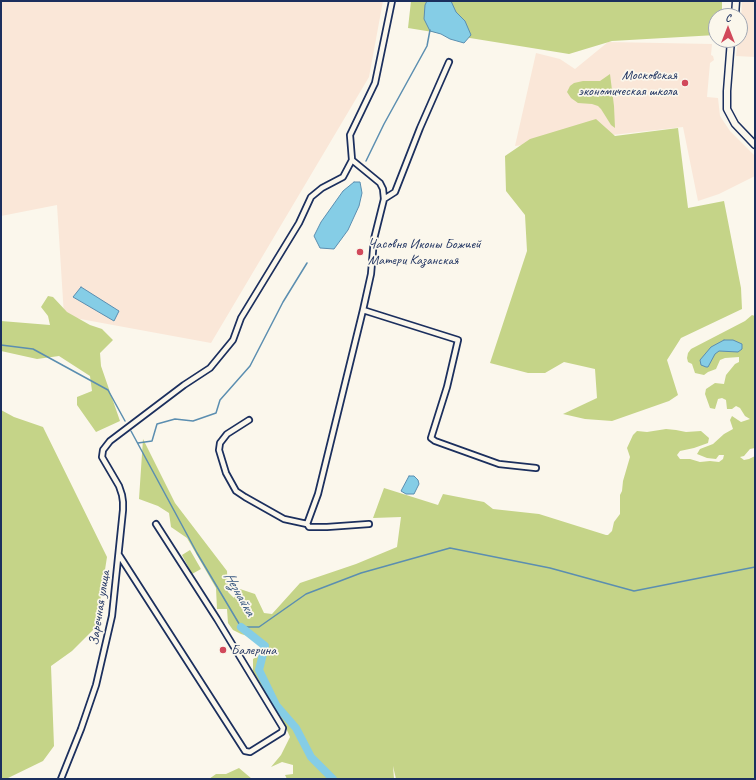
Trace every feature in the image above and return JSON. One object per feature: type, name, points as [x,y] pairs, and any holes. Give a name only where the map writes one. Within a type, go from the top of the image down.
[{"type":"main road","points":[[730,48],[727,109],[735,124],[755,145]]},
{"type":"street","points":[[307,524],[318,494],[363,310],[377,224],[384,199],[383,189],[380,183],[352,160],[350,135],[375,83],[392,1]]},
{"type":"street","points":[[384,199],[395,192],[420,128],[450,62]]},
{"type":"street","name":"Заречная улица","points":[[61,779],[81,729],[96,685],[112,616],[123,510],[122,495],[119,486],[102,457],[104,447],[184,385],[210,368],[233,340],[241,318],[300,223],[311,197],[322,188],[343,177],[352,160]]},
{"type":"street","points":[[363,310],[458,340],[448,388],[431,438],[435,441],[499,464],[536,468]]},
{"type":"street","points":[[249,420],[227,434],[220,442],[219,450],[226,473],[236,491],[284,518],[307,524],[309,526],[327,527],[369,524]]},
{"type":"street","points":[[119,555],[244,751],[250,752],[282,732],[283,728],[217,619],[156,524]]},
{"type":"shaded area","points":[[1,1],[383,1],[369,77],[211,343],[64,316],[57,205],[1,216]]},
{"type":"shaded area","points":[[742,1],[755,1],[755,57],[736,56],[737,48],[748,48],[748,8],[742,8]]},
{"type":"shaded area","points":[[608,42],[708,44],[708,48],[712,48],[711,55],[713,56],[714,60],[710,63],[707,97],[718,98],[720,116],[730,131],[755,156],[755,176],[719,194],[698,201],[683,127],[515,146],[536,53],[560,59],[575,69]]},
{"type":"green space","points":[[411,1],[722,1],[722,8],[708,8],[708,35],[612,41],[569,54],[408,28]]},
{"type":"green space","points":[[610,74],[615,128],[611,125],[598,106],[578,103],[571,98],[567,92],[570,86],[574,83],[583,81],[600,81]]},
{"type":"green space","points":[[596,119],[615,136],[678,128],[688,208],[724,201],[741,288],[742,309],[681,338],[667,360],[678,395],[669,401],[612,421],[585,419],[563,414],[597,398],[595,369],[564,362],[545,373],[528,373],[490,363],[527,251],[525,215],[506,191],[505,156],[530,139]]},
{"type":"green space","points":[[48,296],[53,297],[67,312],[90,325],[102,329],[113,340],[100,353],[101,366],[120,421],[96,432],[77,405],[77,397],[92,391],[90,376],[59,356],[37,359],[1,351],[1,321],[50,325],[48,316],[41,307]]},
{"type":"green space","points":[[752,315],[755,316],[755,448],[750,449],[744,456],[740,457],[744,460],[755,456],[755,779],[396,779],[393,766],[394,779],[287,779],[285,775],[293,774],[293,765],[282,762],[271,767],[281,755],[290,737],[272,697],[260,689],[253,677],[253,659],[267,651],[251,637],[233,630],[228,623],[227,609],[217,609],[216,588],[187,538],[171,527],[169,513],[158,506],[139,499],[143,439],[175,503],[227,571],[228,592],[234,598],[240,589],[255,594],[264,613],[272,614],[300,583],[356,564],[397,547],[401,517],[373,518],[384,488],[438,505],[443,494],[484,502],[493,509],[539,514],[608,535],[612,531],[614,522],[620,514],[620,495],[630,457],[627,448],[633,435],[637,431],[647,432],[666,429],[686,432],[701,431],[709,438],[708,443],[680,451],[677,455],[680,459],[690,459],[700,462],[719,462],[723,459],[724,455],[719,455],[716,459],[707,458],[697,454],[700,449],[713,444],[724,434],[733,429],[730,420],[732,416],[741,422],[750,419],[745,416],[740,408],[736,406],[732,409],[727,409],[726,400],[722,398],[718,399],[715,409],[710,408],[705,394],[706,389],[715,383],[724,384],[726,375],[735,364],[739,362],[739,357],[720,360],[716,369],[704,375],[695,373],[692,364],[688,362],[687,358],[691,349],[745,321]]},
{"type":"green space","points":[[1,410],[14,417],[43,427],[107,557],[96,627],[72,651],[51,666],[54,746],[43,761],[6,779],[1,779]]},
{"type":"green space","points":[[190,550],[201,569],[192,574],[182,555]]},
{"type":"green space","points":[[239,768],[252,779],[209,779],[216,774],[226,774]]},
{"type":"water","points":[[427,1],[451,1],[456,12],[465,21],[471,35],[464,43],[430,31],[424,19],[425,5]]},
{"type":"water","points":[[354,182],[360,182],[362,193],[359,206],[348,230],[334,249],[320,248],[314,236],[321,222],[343,191]]},
{"type":"water","points":[[81,287],[119,311],[114,321],[73,297]]},
{"type":"water","points":[[724,340],[733,340],[742,344],[742,349],[738,352],[719,351],[715,354],[708,367],[701,365],[700,360],[711,347]]},
{"type":"water","points":[[409,476],[414,476],[418,480],[419,484],[414,494],[406,494],[401,491]]},
{"type":"waterway","points":[[366,161],[384,124],[427,46],[430,30]]},
{"type":"waterway","points":[[138,443],[152,441],[157,424],[175,419],[193,421],[216,413],[220,400],[250,366],[283,302],[307,263]]},
{"type":"waterway","name":"Незнайка","points":[[1,345],[33,349],[108,390],[125,421]]},
{"type":"waterway","points":[[131,431],[197,553],[241,627],[259,627],[306,594],[361,573],[450,548],[550,568],[634,591],[755,567]]},
{"type":"waterway","name":"Незнайка","points":[[241,627],[265,646],[259,670],[276,705],[296,728],[311,757],[333,779]]},
{"type":"place","name":"Московская экономическая школа","points":[[685,83]]},
{"type":"place","name":"Часовня Иконы Божией Матери Казанская","points":[[360,252]]},
{"type":"place","name":"Балерина","points":[[223,650]]}]
